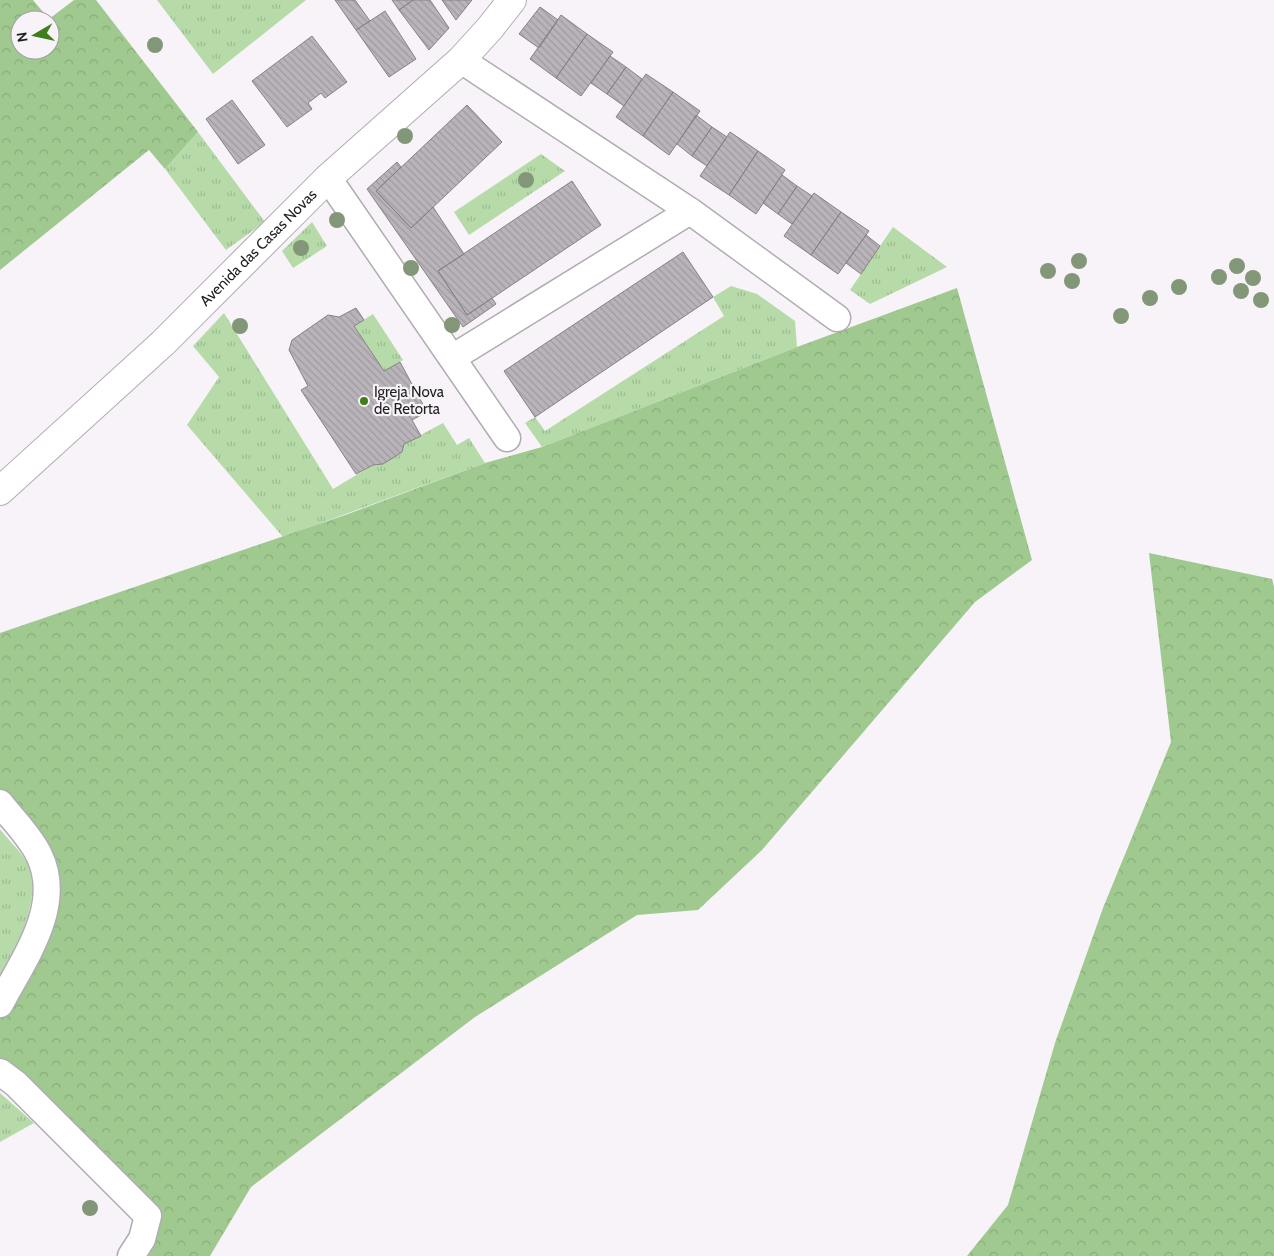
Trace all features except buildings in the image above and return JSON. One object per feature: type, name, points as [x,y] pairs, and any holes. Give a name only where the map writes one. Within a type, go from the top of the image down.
[{"type":"street","name":"Avenida das Casas Novas","points":[[0,490],[163,343],[328,178],[461,60],[512,0]]},
{"type":"street","points":[[461,60],[690,211],[837,318]]},
{"type":"street","points":[[328,178],[507,438]]},
{"type":"street","points":[[452,358],[690,211]]},
{"type":"street","points":[[0,802],[39,855],[48,886],[39,931],[0,1004]]},
{"type":"street","points":[[0,1072],[16,1084],[148,1216],[142,1239],[131,1256]]},
{"type":"green space","points":[[0,0],[33,0],[41,10],[10,10],[10,60],[60,60],[60,11],[74,0],[96,0],[198,132],[165,169],[149,150],[0,270]]},
{"type":"green space","points":[[157,0],[306,0],[213,74]]},
{"type":"green space","points":[[198,132],[265,222],[226,250],[165,169]]},
{"type":"green space","points":[[541,154],[565,171],[469,235],[454,212]]},
{"type":"green space","points":[[312,222],[327,246],[293,268],[282,251]]},
{"type":"green space","points":[[893,227],[947,267],[870,304],[850,290]]},
{"type":"green space","points":[[731,286],[757,294],[795,321],[797,347],[542,447],[525,423],[535,417],[545,431],[724,316],[713,297]]},
{"type":"green space","points":[[957,288],[1032,560],[975,602],[762,850],[698,910],[637,915],[475,1017],[251,1187],[210,1256],[131,1256],[148,1216],[0,1077],[0,1004],[48,886],[0,798],[0,633],[348,514],[485,463],[542,447],[797,347]]},
{"type":"green space","points":[[224,313],[333,489],[373,465],[402,452],[404,444],[443,423],[457,445],[469,438],[485,463],[283,537],[187,425],[219,377],[193,346]]},
{"type":"green space","points":[[373,314],[403,360],[384,371],[354,326]]},
{"type":"green space","points":[[1149,553],[1272,579],[1274,587],[1274,1256],[967,1256],[1008,1205],[1055,1043],[1103,908],[1171,742]]},
{"type":"green space","points":[[0,829],[27,863],[31,877],[32,892],[26,923],[0,981]]},
{"type":"green space","points":[[0,1093],[34,1123],[0,1142]]},
{"type":"place","name":"Igreja Nova de Retorta","points":[[364,401]]}]
